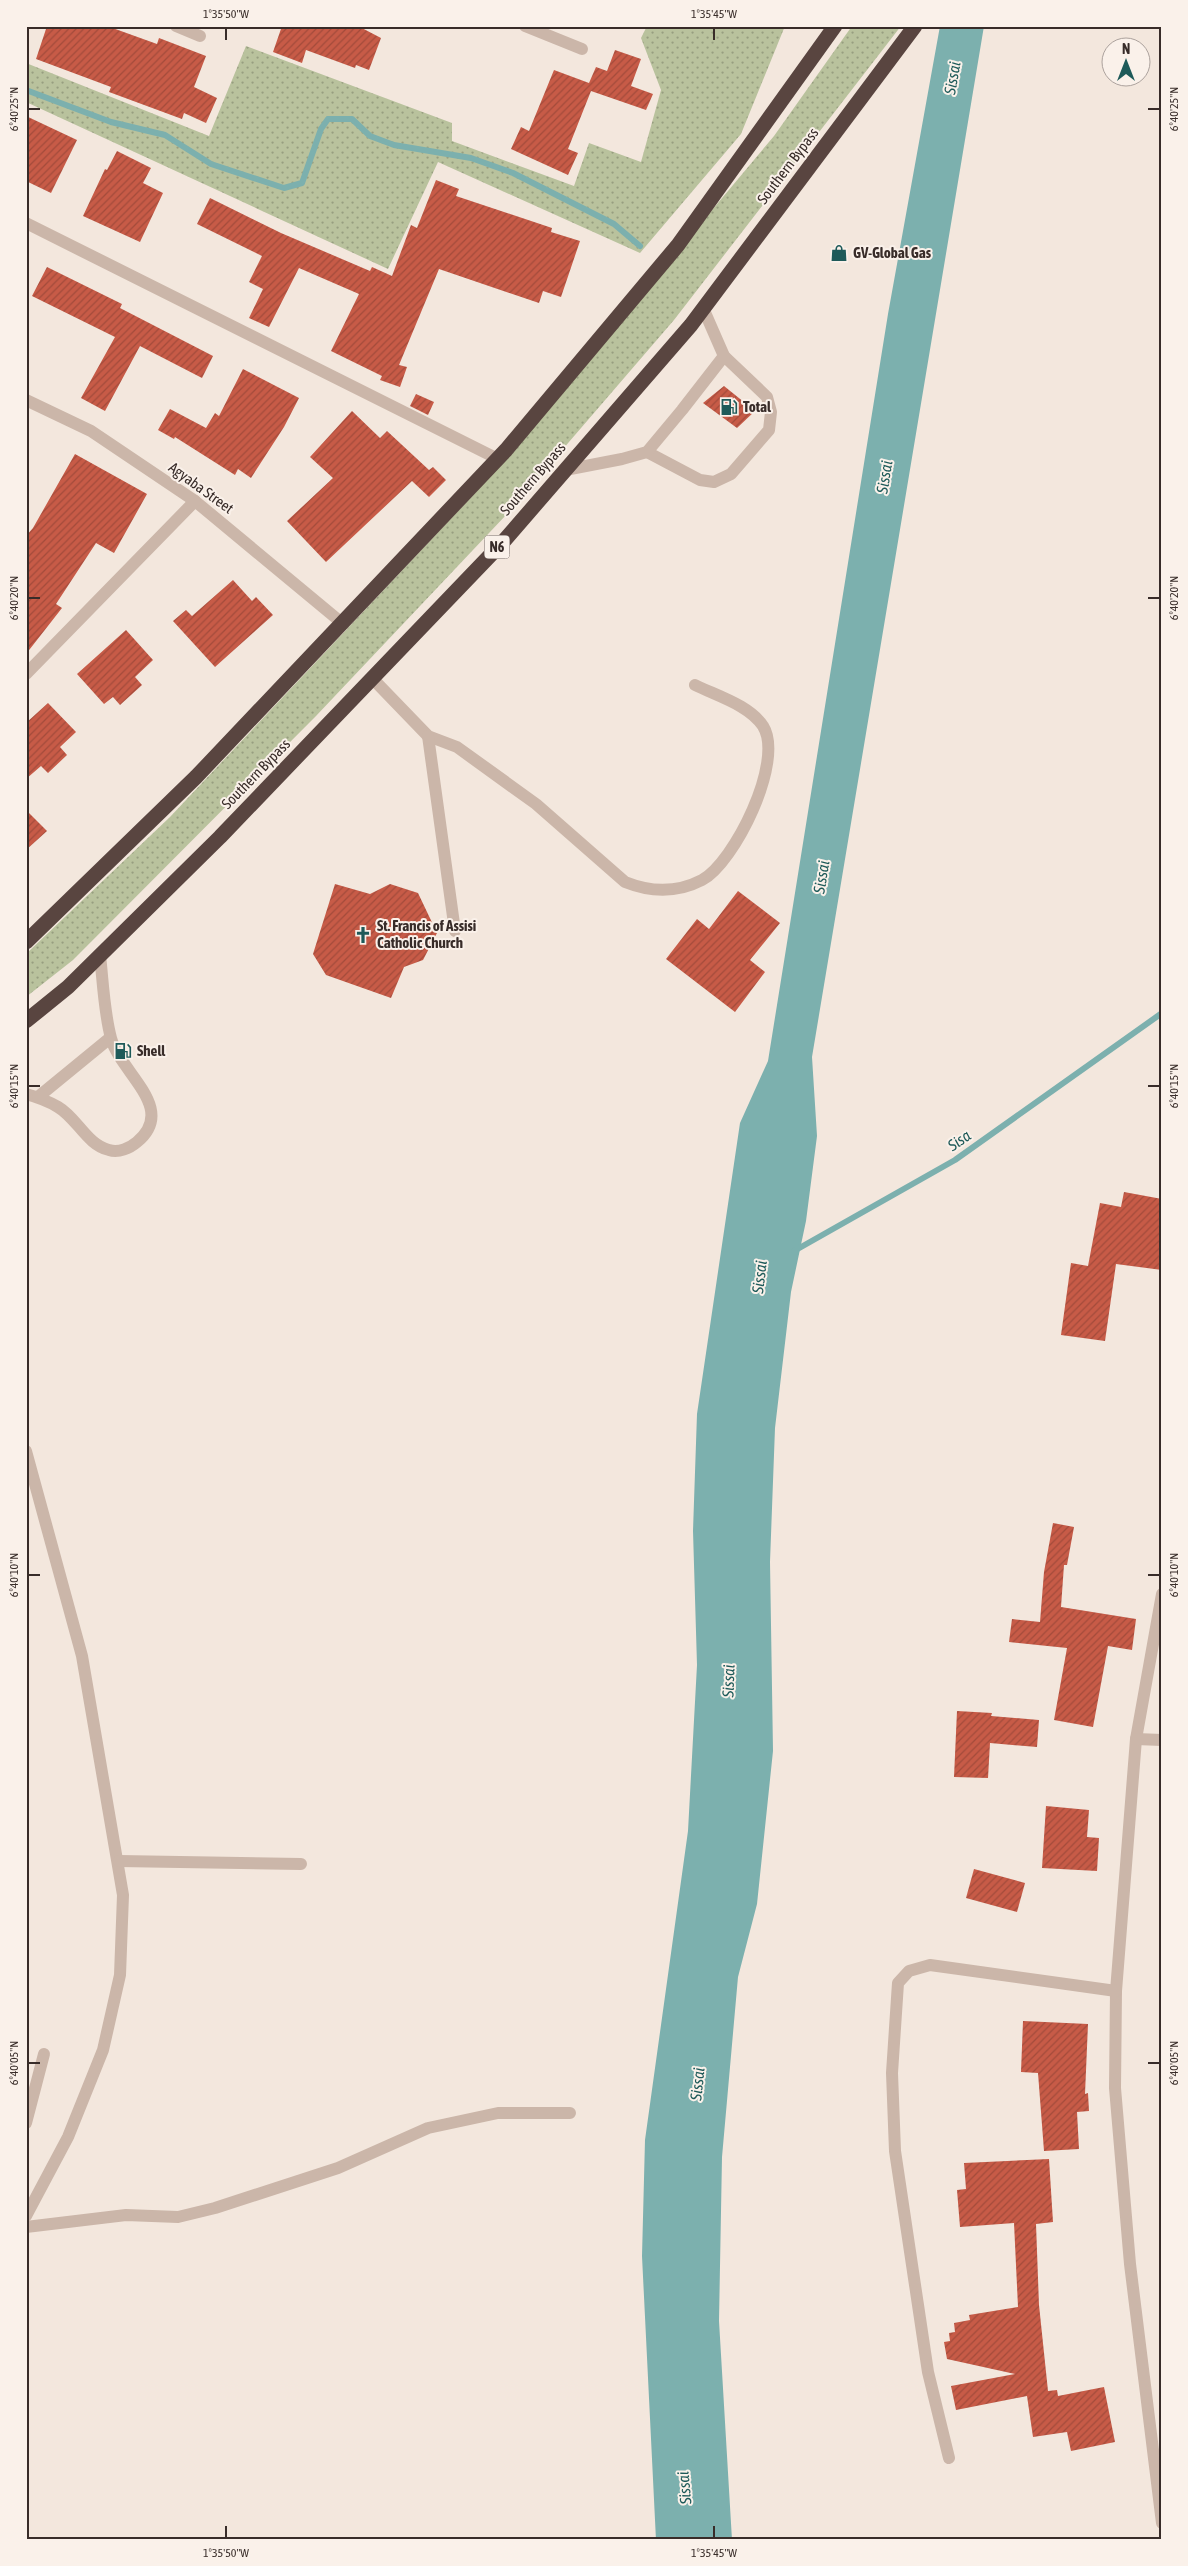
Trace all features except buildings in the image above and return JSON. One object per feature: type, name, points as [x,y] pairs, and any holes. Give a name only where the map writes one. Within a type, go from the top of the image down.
[{"type":"highway","points":[[26,942],[196,778],[498,459],[678,246],[835,26]]},
{"type":"highway","name":"Southern Bypass","points":[[26,1021],[68,987],[220,837],[502,542],[703,308],[915,26]]},
{"type":"street","points":[[176,26],[200,36]]},
{"type":"street","points":[[525,26],[582,49]]},
{"type":"street","points":[[26,223],[498,459]]},
{"type":"street","points":[[647,452],[700,480],[714,482],[731,474],[769,430],[771,412],[767,397],[724,356],[703,308]]},
{"type":"street","points":[[565,470],[647,452],[724,356]]},
{"type":"street","name":"Agyaba Street","points":[[26,400],[91,431],[195,502],[342,623]]},
{"type":"street","points":[[26,674],[195,502]]},
{"type":"street","points":[[372,678],[428,736],[457,747],[528,798],[624,882],[642,889],[679,889],[702,880],[721,866],[762,789],[770,758],[769,742],[763,726],[751,714],[695,685]]},
{"type":"street","points":[[428,736],[455,931]]},
{"type":"street","points":[[100,955],[110,1038],[151,1106],[151,1125],[147,1134],[133,1146],[122,1151],[109,1151],[94,1144],[58,1107],[32,1095],[110,1038]]},
{"type":"street","points":[[26,1452],[82,1656],[119,1861],[123,1895],[120,1974],[104,2050],[68,2137],[26,2216]]},
{"type":"street","points":[[1162,1594],[1136,1739],[1116,1991],[1115,2088],[1130,2264],[1162,2524]]},
{"type":"street","points":[[1136,1739],[1162,1740]]},
{"type":"street","points":[[119,1861],[301,1864]]},
{"type":"street","points":[[949,2458],[928,2372],[894,2151],[892,2073],[898,1983],[909,1971],[930,1965],[1116,1991]]},
{"type":"street","points":[[26,2123],[44,2054]]},
{"type":"street","points":[[26,2227],[126,2215],[178,2217],[215,2208],[338,2168],[428,2128],[498,2113],[570,2113]]},
{"type":"green space","points":[[647,26],[785,26],[741,134],[640,253],[438,162],[388,269],[26,102],[26,63],[209,136],[246,46],[452,123],[452,141],[574,186],[589,143],[641,162],[661,90],[641,38]]},
{"type":"green space","points":[[852,26],[901,26],[674,320],[507,514],[316,716],[73,960],[26,997],[26,954],[170,817],[476,492],[774,136]]},
{"type":"water","name":"Sissai","points":[[940,26],[984,26],[812,1057],[817,1136],[806,1221],[791,1292],[775,1428],[770,1562],[773,1751],[757,1904],[738,1977],[722,2157],[719,2321],[732,2540],[656,2540],[642,2256],[645,2140],[688,1831],[697,1665],[693,1531],[697,1414],[740,1123],[768,1061],[888,314]]},
{"type":"waterway","points":[[26,90],[111,122],[165,135],[211,164],[284,188],[302,183],[321,129],[328,119],[352,119],[370,136],[394,145],[471,158],[513,173],[614,224],[640,246]]},
{"type":"waterway","name":"Sisa","points":[[794,1251],[955,1160],[1162,1013]]},
{"type":"place","name":"GV-Global Gas","points":[[839,253]]},
{"type":"place","name":"Total","points":[[729,407]]},
{"type":"place","name":"St. Francis of Assisi Catholic Church","points":[[363,935]]},
{"type":"place","name":"Shell","points":[[123,1051]]}]
